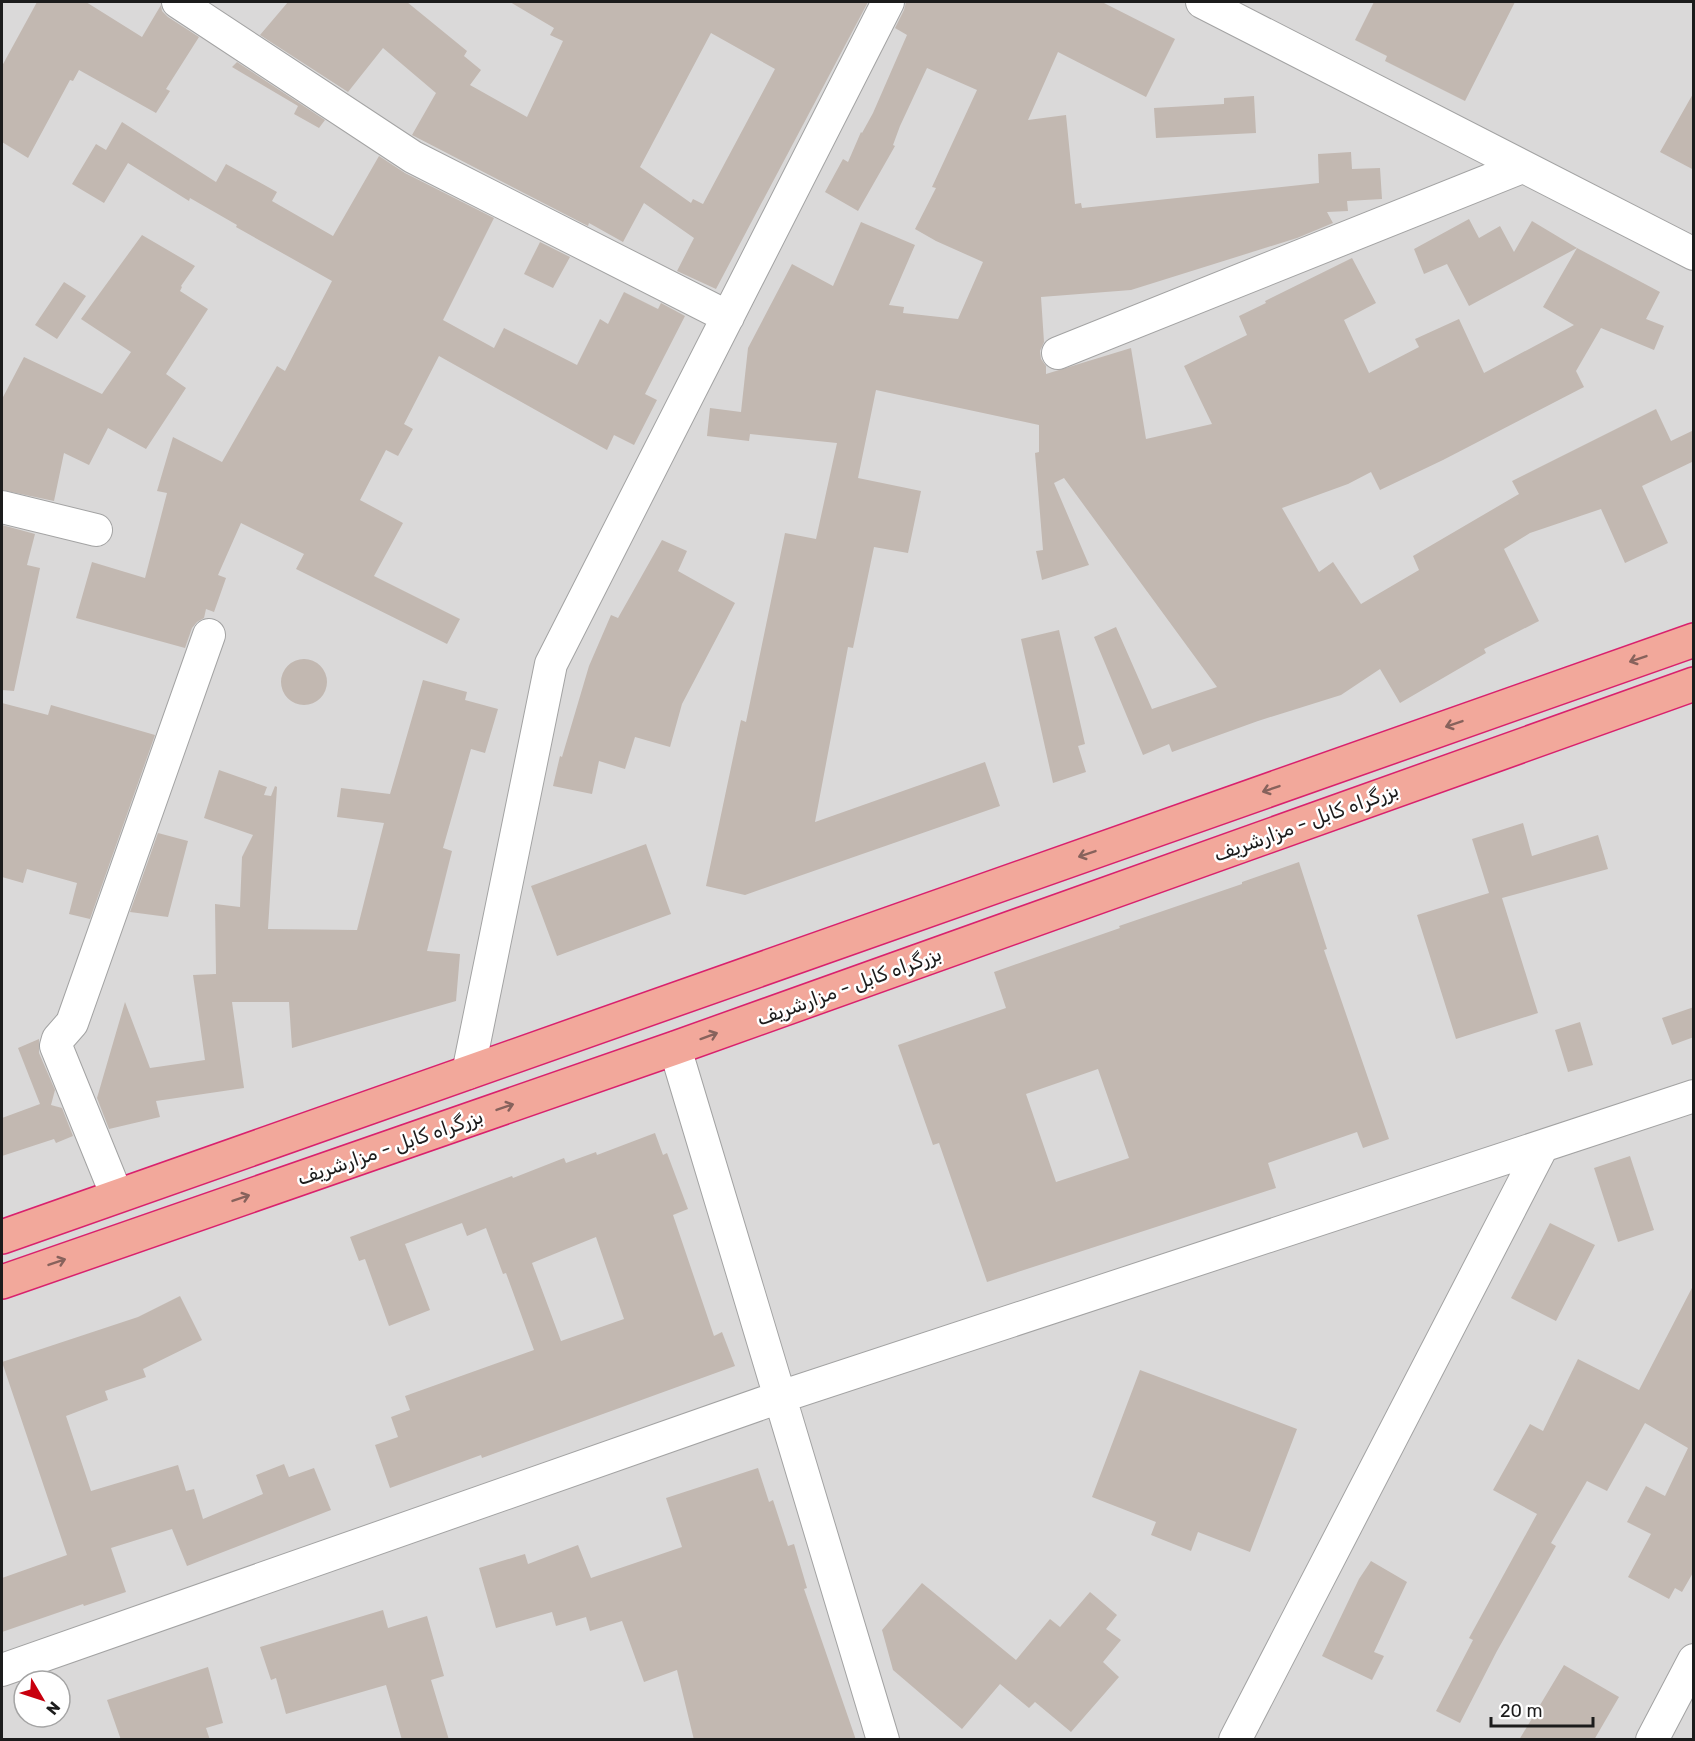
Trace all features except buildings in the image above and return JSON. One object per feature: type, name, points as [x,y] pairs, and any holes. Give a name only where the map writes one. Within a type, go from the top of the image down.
[{"type":"highway","points":[[2,1237],[1694,640]]},
{"type":"highway","name":"بزرگراه کابل - مزارشریف","points":[[2,1282],[675,1048],[1694,684]]},
{"type":"street","points":[[178,2],[413,157],[728,317]]},
{"type":"street","points":[[468,1073],[551,664],[888,2]]},
{"type":"street","points":[[1202,2],[1694,254]]},
{"type":"street","points":[[1058,353],[1522,167]]},
{"type":"street","points":[[2,507],[96,530]]},
{"type":"street","points":[[117,1196],[56,1046],[57,1039],[72,1023],[209,635]]},
{"type":"street","points":[[675,1048],[883,1740]]},
{"type":"street","points":[[2,1670],[780,1396],[1694,1096]]},
{"type":"street","points":[[1235,1740],[1542,1147]]},
{"type":"street","points":[[1652,1740],[1694,1660]]},
{"type":"shaded area","points":[[2,2],[1693,2],[1693,1739],[2,1740]]}]
